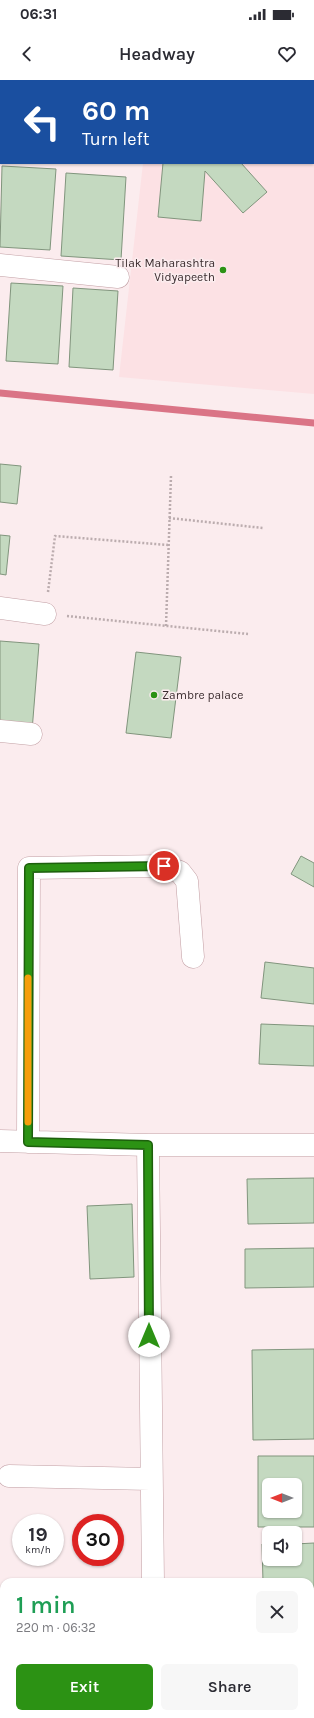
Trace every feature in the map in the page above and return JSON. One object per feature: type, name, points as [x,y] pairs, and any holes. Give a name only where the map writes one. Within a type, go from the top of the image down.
[{"type":"street","points":[[0,265],[118,277]]},
{"type":"street","points":[[0,608],[45,614]]},
{"type":"street","points":[[0,731],[31,734]]},
{"type":"street","points":[[28,1142],[29,868],[164,866],[180,872],[186,881],[192,957]]},
{"type":"street","points":[[0,1141],[148,1145],[314,1145]]},
{"type":"street","points":[[148,1145],[150,1479],[153,1578]]},
{"type":"street","points":[[9,1476],[150,1479]]},
{"type":"path","points":[[166,626],[171,476]]},
{"type":"path","points":[[169,518],[263,528]]},
{"type":"path","points":[[168,545],[55,536],[45,614],[248,634]]},
{"type":"shaded area","name":"Tilak Maharashtra Vidyapeeth","points":[[143,164],[314,164],[314,394],[119,377]]},
{"type":"building","points":[[163,164],[242,164],[267,192],[243,213],[205,171],[201,221],[158,217]]},
{"type":"building","points":[[2,166],[56,169],[50,250],[0,247]]},
{"type":"building","points":[[66,173],[126,177],[121,260],[61,256]]},
{"type":"building","points":[[11,283],[63,286],[58,364],[6,361]]},
{"type":"building","points":[[73,288],[118,291],[113,370],[69,367]]},
{"type":"building","points":[[0,464],[21,466],[17,504],[0,502]]},
{"type":"building","points":[[0,535],[10,536],[6,575],[0,574]]},
{"type":"building","points":[[0,641],[39,644],[32,731],[0,722]]},
{"type":"building","name":"Zambre palace","points":[[136,652],[181,657],[171,738],[126,733]]},
{"type":"building","points":[[301,856],[314,863],[314,887],[291,874]]},
{"type":"building","points":[[265,962],[314,968],[314,1004],[261,998]]},
{"type":"building","points":[[261,1024],[314,1026],[314,1066],[259,1064]]},
{"type":"building","points":[[314,1178],[314,1223],[248,1224],[247,1179]]},
{"type":"building","points":[[132,1204],[134,1277],[90,1279],[87,1206]]},
{"type":"building","points":[[314,1248],[314,1287],[245,1288],[245,1249]]},
{"type":"building","points":[[314,1349],[314,1439],[253,1440],[252,1350]]},
{"type":"building","points":[[258,1456],[314,1456],[314,1527],[258,1527]]},
{"type":"building","points":[[314,1543],[314,1578],[263,1578],[263,1566],[302,1566],[302,1544]]},
{"type":"waterway","points":[[0,393],[314,423]]},
{"type":"slow traffic","points":[[28,978],[28,1122]]},
{"type":"place","name":"Tilak Maharashtra Vidyapeeth","points":[[223,270]]},
{"type":"place","name":"Zambre palace","points":[[154,695]]},
{"type":"route","points":[[149,1336],[148,1145],[28,1142],[29,868],[164,866]]}]
